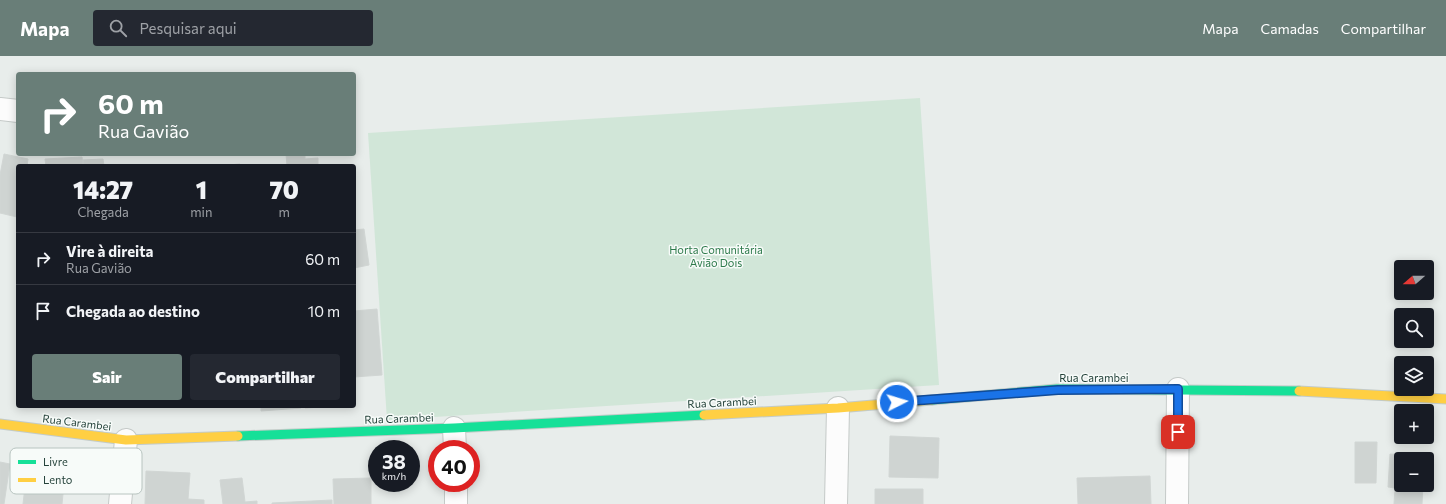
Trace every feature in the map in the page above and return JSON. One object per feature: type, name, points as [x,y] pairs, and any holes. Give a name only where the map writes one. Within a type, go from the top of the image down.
[{"type":"street","points":[[0,109],[16,111]]},
{"type":"street","points":[[1177,504],[1178,389]]},
{"type":"street","name":"Rua Carambei","points":[[0,424],[126,440],[454,438],[1050,390],[1286,390],[1446,399]]},
{"type":"street","points":[[836,504],[838,408]]},
{"type":"street","points":[[125,448],[126,440]]},
{"type":"street","points":[[456,492],[456,504]]},
{"type":"street","points":[[120,504],[121,494]]},
{"type":"green space","name":"Horta Comunitária Avião Dois","points":[[920,98],[939,385],[387,420],[368,133]]},
{"type":"building","points":[[4,154],[28,159],[27,164],[16,164],[16,217],[0,213],[0,175]]},
{"type":"building","points":[[286,156],[305,156],[305,159],[318,158],[318,164],[287,164]]},
{"type":"building","points":[[82,157],[83,164],[46,164],[45,159]]},
{"type":"building","points":[[103,159],[104,164],[84,164],[83,160]]},
{"type":"building","points":[[364,229],[369,265],[356,268],[356,230]]},
{"type":"building","points":[[377,309],[382,375],[356,377],[356,311]]},
{"type":"building","points":[[261,408],[301,408],[261,411]]},
{"type":"building","points":[[890,436],[939,438],[938,478],[889,477]]},
{"type":"building","points":[[1355,442],[1377,442],[1376,483],[1355,483]]},
{"type":"building","points":[[1390,454],[1394,454],[1394,488],[1388,487]]},
{"type":"building","points":[[0,462],[10,464],[4,504],[0,504]]},
{"type":"building","points":[[146,471],[190,473],[188,499],[204,500],[204,504],[145,504]]},
{"type":"building","points":[[1150,476],[1151,504],[1078,504],[1077,478]]},
{"type":"building","points":[[242,478],[245,502],[257,501],[257,504],[223,504],[220,480]]},
{"type":"building","points":[[368,478],[368,492],[371,492],[371,504],[334,504],[333,479]]},
{"type":"building","points":[[875,489],[923,489],[923,504],[875,504]]},
{"type":"building","points":[[1395,492],[1423,492],[1422,504],[1394,504]]},
{"type":"building","points":[[24,494],[63,494],[62,504],[23,504]]},
{"type":"building","points":[[332,500],[332,504],[272,504],[272,503]]},
{"type":"traffic: fast","points":[[932,400],[1057,389],[1299,391]]},
{"type":"traffic: fast","points":[[238,436],[454,428],[704,415]]},
{"type":"traffic: slow","points":[[1299,391],[1446,399]]},
{"type":"traffic: slow","points":[[704,415],[838,408],[932,400]]},
{"type":"traffic: slow","points":[[0,424],[126,440],[238,436]]},
{"type":"route","points":[[897,402],[1058,390],[1178,389],[1178,432]]}]
